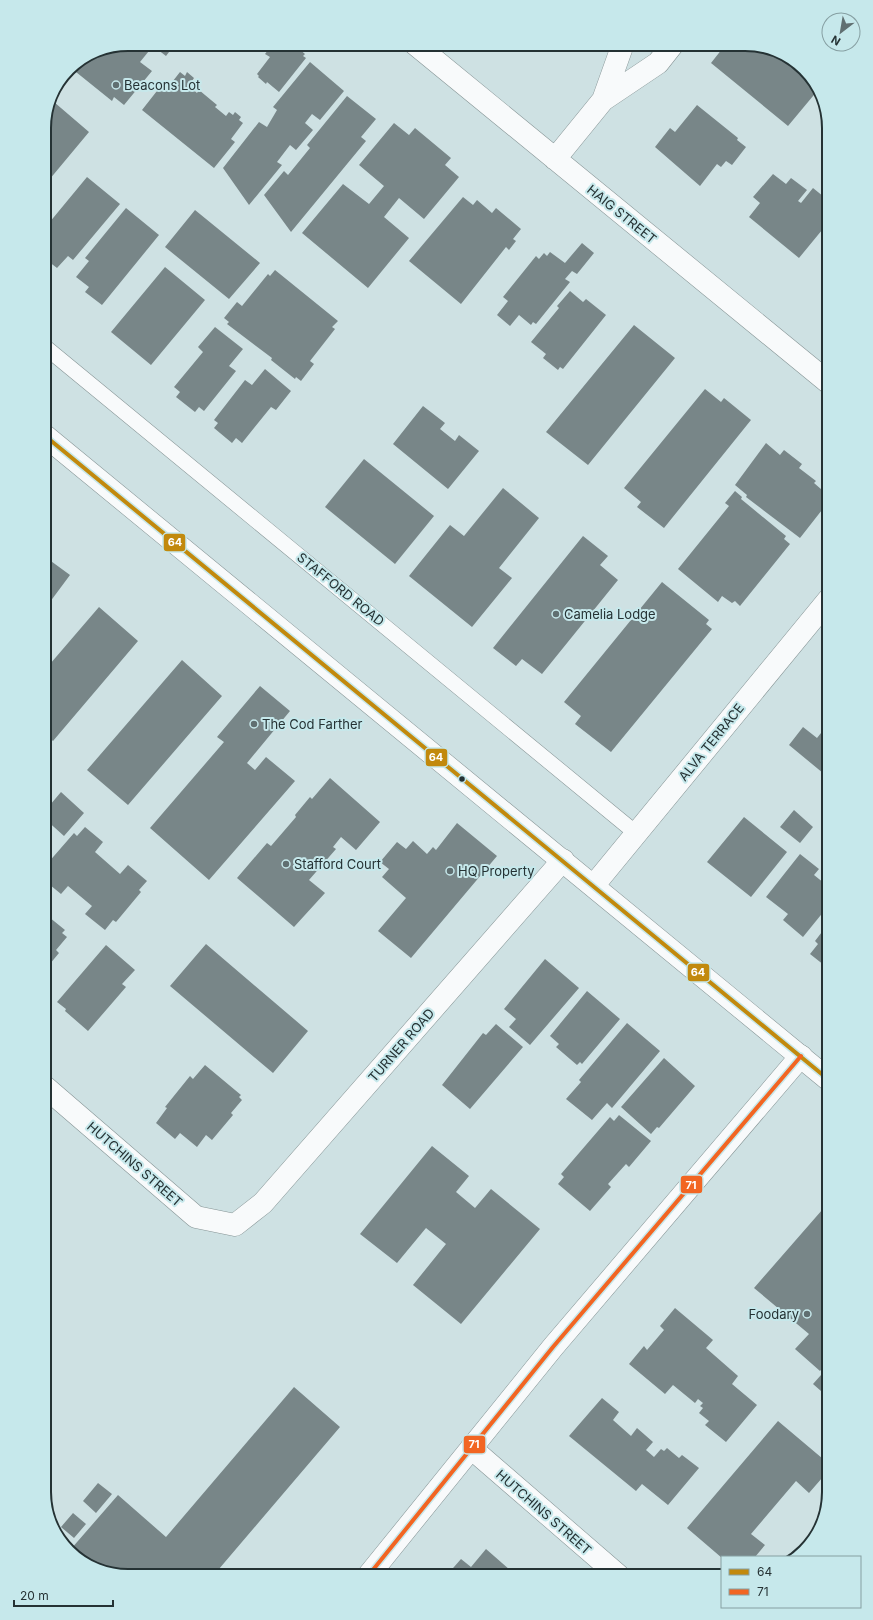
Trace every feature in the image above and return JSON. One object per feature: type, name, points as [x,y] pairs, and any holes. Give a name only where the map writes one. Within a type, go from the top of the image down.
[{"type":"main road","name":"HAIG STREET","points":[[423,51],[822,377]]},
{"type":"main road","points":[[603,100],[620,51]]},
{"type":"main road","points":[[554,159],[603,100],[658,63],[667,51]]},
{"type":"main road","points":[[51,441],[594,885],[822,1074]]},
{"type":"main road","name":"ALVA TERRACE","points":[[594,885],[822,608]]},
{"type":"main road","name":"TURNER ROAD","points":[[234,1225],[262,1203],[563,860]]},
{"type":"main road","points":[[374,1569],[558,1341],[801,1056]]},
{"type":"main road","name":"HUTCHINS STREET","points":[[51,1092],[196,1216],[234,1225]]},
{"type":"main road","name":"HUTCHINS STREET","points":[[471,1448],[611,1569]]},
{"type":"lane","name":"STAFFORD ROAD","points":[[51,352],[637,834]]},
{"type":"building","name":"Beacons Lot","points":[[128,51],[149,51],[140,62],[152,71],[124,105],[114,97],[112,101],[76,72],[85,64],[99,57],[113,52]]},
{"type":"building","name":"Beacons Lot","points":[[160,51],[170,51],[166,56]]},
{"type":"building","points":[[267,51],[302,51],[305,54],[303,56],[306,58],[279,92],[258,77],[259,76],[257,74],[270,57],[265,54]]},
{"type":"building","points":[[720,51],[750,51],[770,55],[792,67],[806,81],[814,95],[788,126],[711,63]]},
{"type":"building","points":[[310,62],[344,91],[320,120],[312,114],[305,123],[313,130],[296,150],[290,145],[277,162],[282,165],[249,205],[223,168],[259,122],[267,127],[277,110],[273,107]]},
{"type":"building","points":[[180,72],[185,76],[187,72],[194,78],[192,81],[196,84],[192,89],[197,93],[199,90],[217,105],[215,107],[226,116],[229,112],[233,115],[235,112],[241,117],[239,120],[243,123],[231,139],[235,142],[214,168],[142,110],[164,82],[169,86]]},
{"type":"building","points":[[347,96],[376,119],[361,137],[366,141],[291,232],[264,195],[284,171],[288,175],[310,148],[307,145]]},
{"type":"building","points":[[56,103],[89,132],[51,178],[51,123]]},
{"type":"building","points":[[697,105],[738,138],[737,140],[746,147],[732,165],[726,161],[721,167],[717,164],[700,186],[655,147],[670,128],[675,132]]},
{"type":"building","points":[[394,123],[409,135],[415,128],[451,158],[445,165],[459,177],[424,219],[399,198],[384,217],[409,238],[368,288],[302,233],[343,184],[369,204],[384,186],[359,165]]},
{"type":"building","points":[[773,174],[786,184],[791,178],[807,190],[798,201],[801,203],[813,188],[822,195],[822,230],[799,258],[749,217],[760,203],[753,197]]},
{"type":"building","points":[[87,177],[120,204],[73,260],[68,256],[57,268],[51,263],[51,221]]},
{"type":"building","points":[[463,197],[473,205],[477,200],[492,213],[496,208],[521,229],[513,239],[516,241],[509,250],[506,247],[461,304],[409,261]]},
{"type":"building","points":[[126,208],[159,235],[102,305],[85,292],[89,287],[76,277],[89,261],[85,258]]},
{"type":"building","points":[[195,210],[260,263],[229,299],[165,247]]},
{"type":"building","points":[[582,243],[594,253],[577,274],[572,271],[565,279],[570,282],[536,324],[533,322],[531,325],[519,315],[510,326],[497,315],[508,301],[503,297],[536,256],[539,259],[544,253],[547,256],[550,252],[565,263]]},
{"type":"building","points":[[165,267],[205,300],[151,365],[111,332]]},
{"type":"building","points":[[275,270],[338,321],[332,327],[335,329],[310,361],[314,364],[301,381],[296,377],[295,379],[271,360],[272,358],[227,324],[229,322],[224,318],[237,302],[242,306],[268,274],[270,276]]},
{"type":"building","points":[[570,291],[583,302],[586,299],[606,315],[563,369],[560,367],[558,370],[543,358],[546,354],[531,342],[559,308],[557,306]]},
{"type":"building","points":[[634,325],[675,358],[588,465],[546,432]]},
{"type":"building","points":[[215,327],[243,349],[229,366],[236,371],[204,411],[199,407],[195,412],[176,397],[180,392],[174,387],[203,352],[198,347]]},
{"type":"building","points":[[265,369],[291,391],[276,410],[271,407],[242,443],[236,438],[232,443],[214,428],[218,423],[214,420],[245,380],[252,385]]},
{"type":"building","points":[[705,389],[721,402],[724,398],[751,420],[664,528],[637,507],[641,502],[624,488]]},
{"type":"building","points":[[423,406],[445,423],[440,429],[455,441],[459,435],[479,451],[448,489],[393,444]]},
{"type":"building","points":[[766,443],[780,455],[784,450],[802,464],[799,468],[816,481],[814,483],[822,490],[822,510],[800,538],[746,497],[747,495],[735,485]]},
{"type":"building","points":[[364,459],[434,516],[395,564],[325,507]]},
{"type":"building","points":[[503,488],[539,518],[499,568],[512,578],[472,627],[409,576],[450,525],[464,536]]},
{"type":"building","points":[[735,491],[742,497],[741,499],[786,536],[784,539],[790,544],[740,606],[735,601],[732,603],[722,596],[718,602],[678,569],[729,506],[725,503]]},
{"type":"building","name":"Camelia Lodge","points":[[583,536],[608,556],[600,565],[618,580],[542,674],[522,659],[516,666],[493,648]]},
{"type":"building","points":[[51,561],[70,575],[51,601]]},
{"type":"building","points":[[662,582],[709,620],[706,624],[712,629],[611,752],[575,724],[581,716],[564,702]]},
{"type":"building","points":[[99,607],[138,641],[53,741],[51,739],[51,663]]},
{"type":"building","points":[[182,660],[222,696],[128,805],[87,770]]},
{"type":"building","points":[[260,686],[290,711],[247,763],[255,770],[266,757],[295,781],[209,880],[150,828],[224,742],[217,737]]},
{"type":"building","points":[[803,727],[817,738],[822,732],[822,772],[789,745]]},
{"type":"building","name":"Stafford Court","points":[[330,778],[380,822],[356,850],[341,837],[333,847],[336,849],[309,880],[325,893],[294,927],[237,878],[267,843],[271,846],[296,817],[295,815],[310,797],[312,799]]},
{"type":"building","points":[[61,792],[84,813],[64,836],[51,824],[51,804]]},
{"type":"building","points":[[794,810],[813,827],[800,843],[780,827]]},
{"type":"building","points":[[744,817],[787,852],[751,897],[707,862]]},
{"type":"building","points":[[457,823],[497,856],[411,958],[378,931],[406,898],[382,877],[389,869],[380,862],[397,842],[406,849],[413,841],[427,854],[433,847],[436,850]]},
{"type":"building","points":[[85,827],[103,842],[95,852],[120,874],[128,865],[147,881],[139,890],[141,892],[116,922],[113,920],[105,930],[85,914],[92,906],[68,886],[61,894],[51,886],[51,859],[74,833],[77,836]]},
{"type":"building","points":[[800,854],[819,869],[814,875],[822,881],[822,914],[803,937],[783,920],[788,914],[766,897]]},
{"type":"building","points":[[51,919],[65,930],[62,933],[67,937],[56,950],[59,953],[51,963]]},
{"type":"building","points":[[822,932],[822,963],[810,954],[818,944],[815,941]]},
{"type":"building","points":[[206,944],[308,1031],[273,1073],[170,986]]},
{"type":"building","points":[[106,945],[135,970],[122,984],[126,987],[88,1031],[57,1002]]},
{"type":"building","points":[[545,959],[579,988],[530,1045],[509,1027],[516,1019],[504,1009]]},
{"type":"building","points":[[587,991],[620,1019],[582,1064],[580,1062],[577,1065],[556,1047],[559,1044],[550,1036]]},
{"type":"building","points":[[627,1023],[660,1051],[612,1108],[607,1103],[592,1120],[566,1099],[581,1082],[579,1080]]},
{"type":"building","points":[[496,1024],[523,1047],[470,1109],[442,1085],[483,1033],[486,1035]]},
{"type":"building","points":[[664,1058],[695,1086],[659,1128],[657,1127],[651,1134],[621,1107]]},
{"type":"building","points":[[205,1065],[241,1095],[239,1097],[242,1100],[231,1113],[233,1115],[212,1140],[206,1135],[197,1147],[180,1133],[175,1139],[156,1123],[167,1108],[165,1107],[190,1076],[193,1079]]},
{"type":"building","points":[[619,1115],[651,1141],[629,1167],[626,1164],[608,1184],[611,1187],[590,1211],[558,1184],[564,1177],[561,1174],[610,1117],[614,1121]]},
{"type":"building","points":[[432,1146],[469,1176],[456,1192],[475,1208],[491,1189],[540,1229],[461,1324],[413,1285],[446,1244],[426,1228],[397,1263],[360,1234]]},
{"type":"building","name":"Foodary","points":[[822,1210],[822,1369],[820,1371],[795,1349],[809,1334],[754,1288]]},
{"type":"building","points":[[675,1308],[713,1340],[706,1348],[738,1376],[732,1384],[757,1405],[726,1442],[705,1425],[709,1421],[699,1413],[703,1408],[700,1406],[703,1403],[698,1399],[695,1403],[673,1385],[665,1394],[629,1364],[644,1346],[647,1350],[664,1330],[660,1326]]},
{"type":"building","points":[[822,1374],[822,1392],[813,1384]]},
{"type":"building","points":[[294,1387],[340,1427],[219,1569],[113,1568],[90,1559],[74,1546],[118,1495],[166,1537]]},
{"type":"building","points":[[602,1398],[619,1412],[613,1420],[631,1436],[637,1428],[653,1442],[646,1450],[654,1457],[661,1449],[664,1451],[667,1448],[679,1458],[682,1455],[699,1468],[668,1505],[642,1484],[636,1491],[569,1436]]},
{"type":"building","points":[[778,1421],[822,1458],[822,1478],[809,1493],[796,1481],[751,1534],[765,1545],[756,1556],[721,1557],[687,1528]]},
{"type":"building","points":[[98,1483],[112,1494],[96,1513],[83,1501]]},
{"type":"building","points":[[73,1513],[86,1524],[74,1538],[61,1527]]},
{"type":"building","points":[[486,1549],[509,1569],[452,1569],[461,1559],[471,1567]]},
{"type":"transit line","name":"64","points":[[51,441],[822,1074]]},
{"type":"transit line","name":"71","points":[[374,1569],[553,1347],[801,1056]]},
{"type":"place","name":"Beacons Lot","points":[[116,85]]},
{"type":"place","name":"Camelia Lodge","points":[[556,614]]},
{"type":"place","name":"The Cod Farther","points":[[254,724]]},
{"type":"place","name":"Stafford Court","points":[[286,864]]},
{"type":"place","name":"HQ Property","points":[[450,871]]},
{"type":"place","name":"Foodary","points":[[807,1314]]}]
